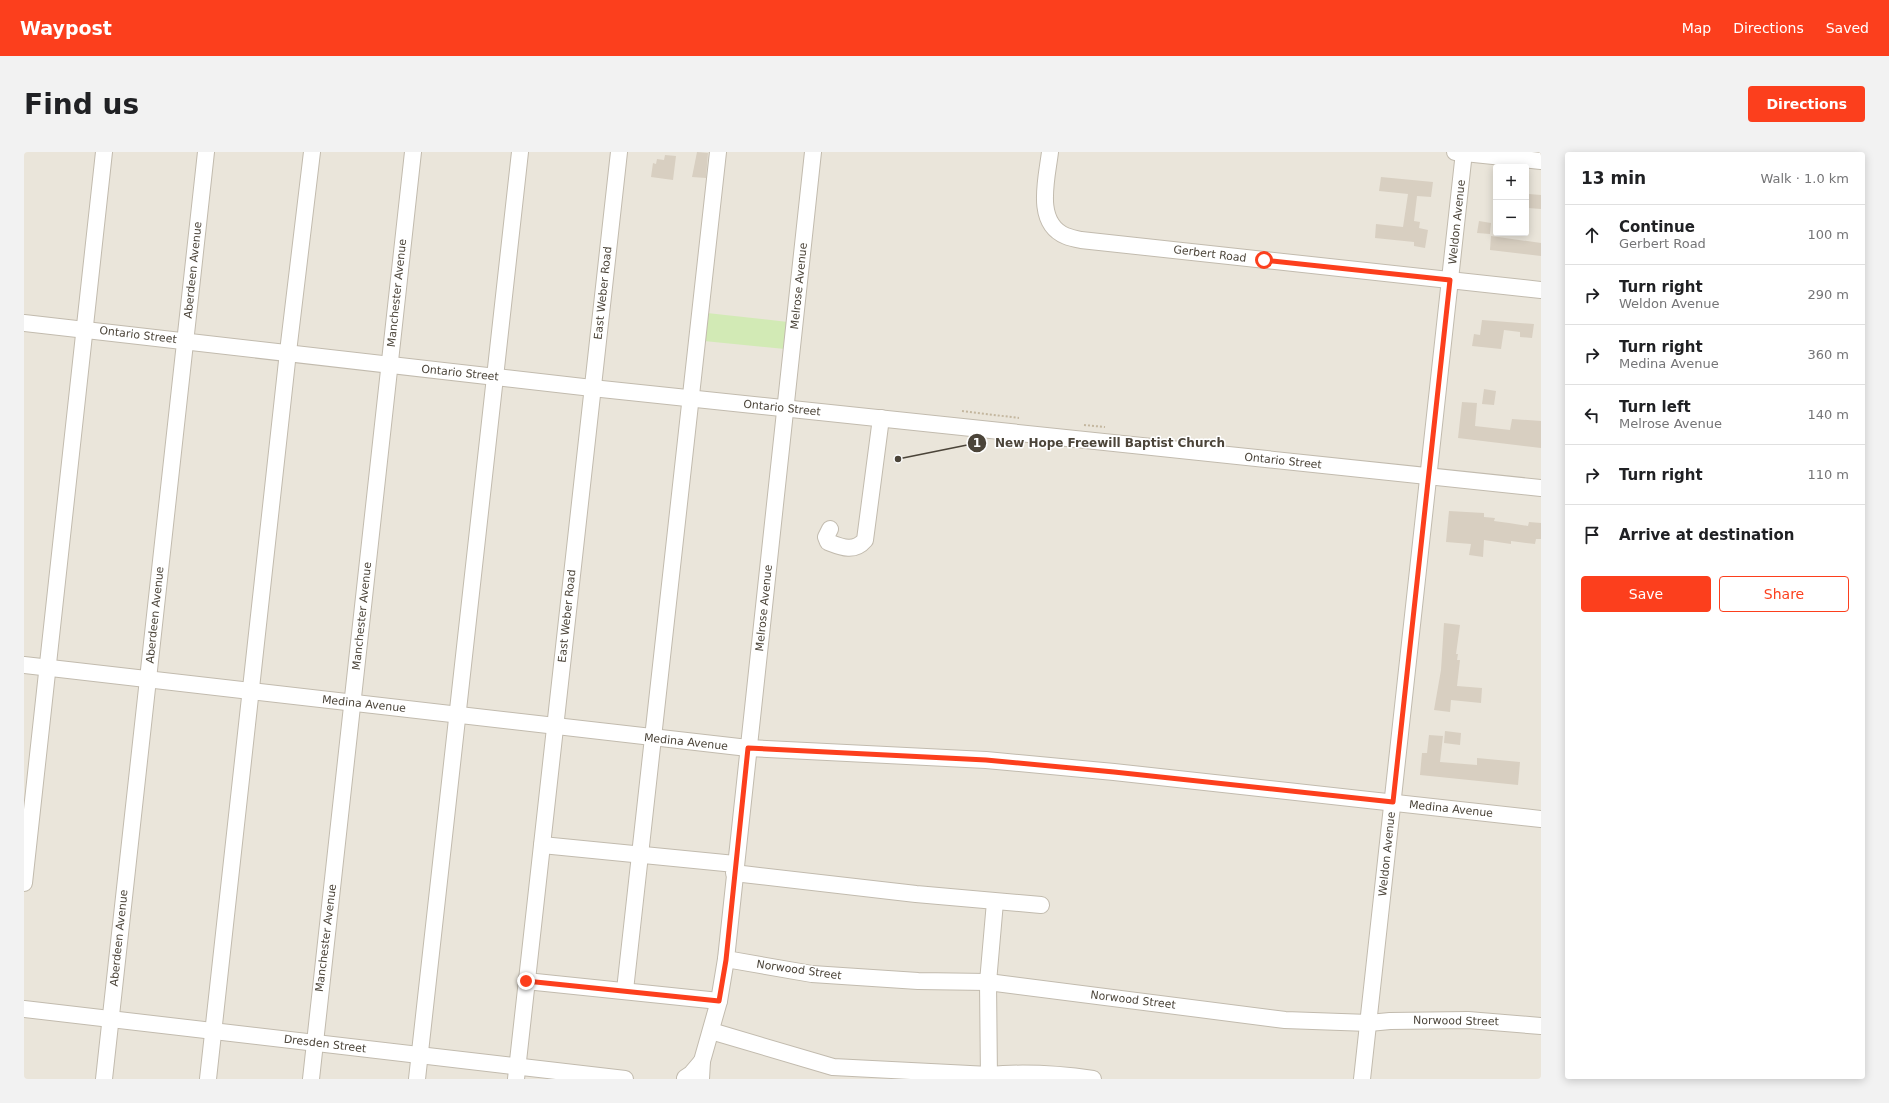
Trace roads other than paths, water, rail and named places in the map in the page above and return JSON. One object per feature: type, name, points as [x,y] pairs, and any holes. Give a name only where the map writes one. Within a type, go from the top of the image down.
[{"type":"street","points":[[24,883],[104,152]]},
{"type":"street","name":"Aberdeen Avenue","points":[[104,1079],[206,152]]},
{"type":"street","points":[[208,1079],[288,352],[312,152]]},
{"type":"street","name":"Manchester Avenue","points":[[311,1079],[413,152]]},
{"type":"street","points":[[417,1079],[520,152]]},
{"type":"street","name":"East Weber Road","points":[[516,1072],[619,152]]},
{"type":"street","points":[[625,990],[718,152]]},
{"type":"street","name":"Melrose Avenue","points":[[701,1079],[702,1062],[719,1001],[726,960],[813,152]]},
{"type":"street","name":"Gerbert Road","points":[[1050,152],[1046,211],[1052,226],[1065,236],[1081,240],[1541,290]]},
{"type":"street","points":[[1461,152],[1541,161]]},
{"type":"street","name":"Weldon Avenue","points":[[1362,1079],[1450,280],[1461,152]]},
{"type":"street","name":"Ontario Street","points":[[24,323],[288,352],[592,388],[1541,488]]},
{"type":"street","points":[[830,528],[826,537],[828,542],[842,547],[852,549],[860,546],[865,540],[881,418]]},
{"type":"street","name":"Medina Avenue","points":[[24,666],[748,748],[994,761],[1114,772],[1541,819]]},
{"type":"street","points":[[542,845],[640,854],[735,869],[994,902],[1041,905]]},
{"type":"street","points":[[989,1077],[988,982],[994,902]]},
{"type":"street","name":"Norwood Street","points":[[726,960],[812,974],[918,982],[988,982],[1285,1020],[1369,1023],[1390,1021],[1468,1020],[1541,1026]]},
{"type":"street","points":[[526,981],[625,990],[719,1001]]},
{"type":"street","name":"Dresden Street","points":[[24,1009],[420,1054],[516,1072],[625,1079]]},
{"type":"street","points":[[711,1031],[833,1067],[989,1077],[1008,1074],[1053,1075],[1094,1079]]},
{"type":"street","name":"Melrose Avenue","points":[[684,1079],[702,1062]]},
{"type":"place","name":"New Hope Freewill Baptist Church","points":[[898,459]]}]
